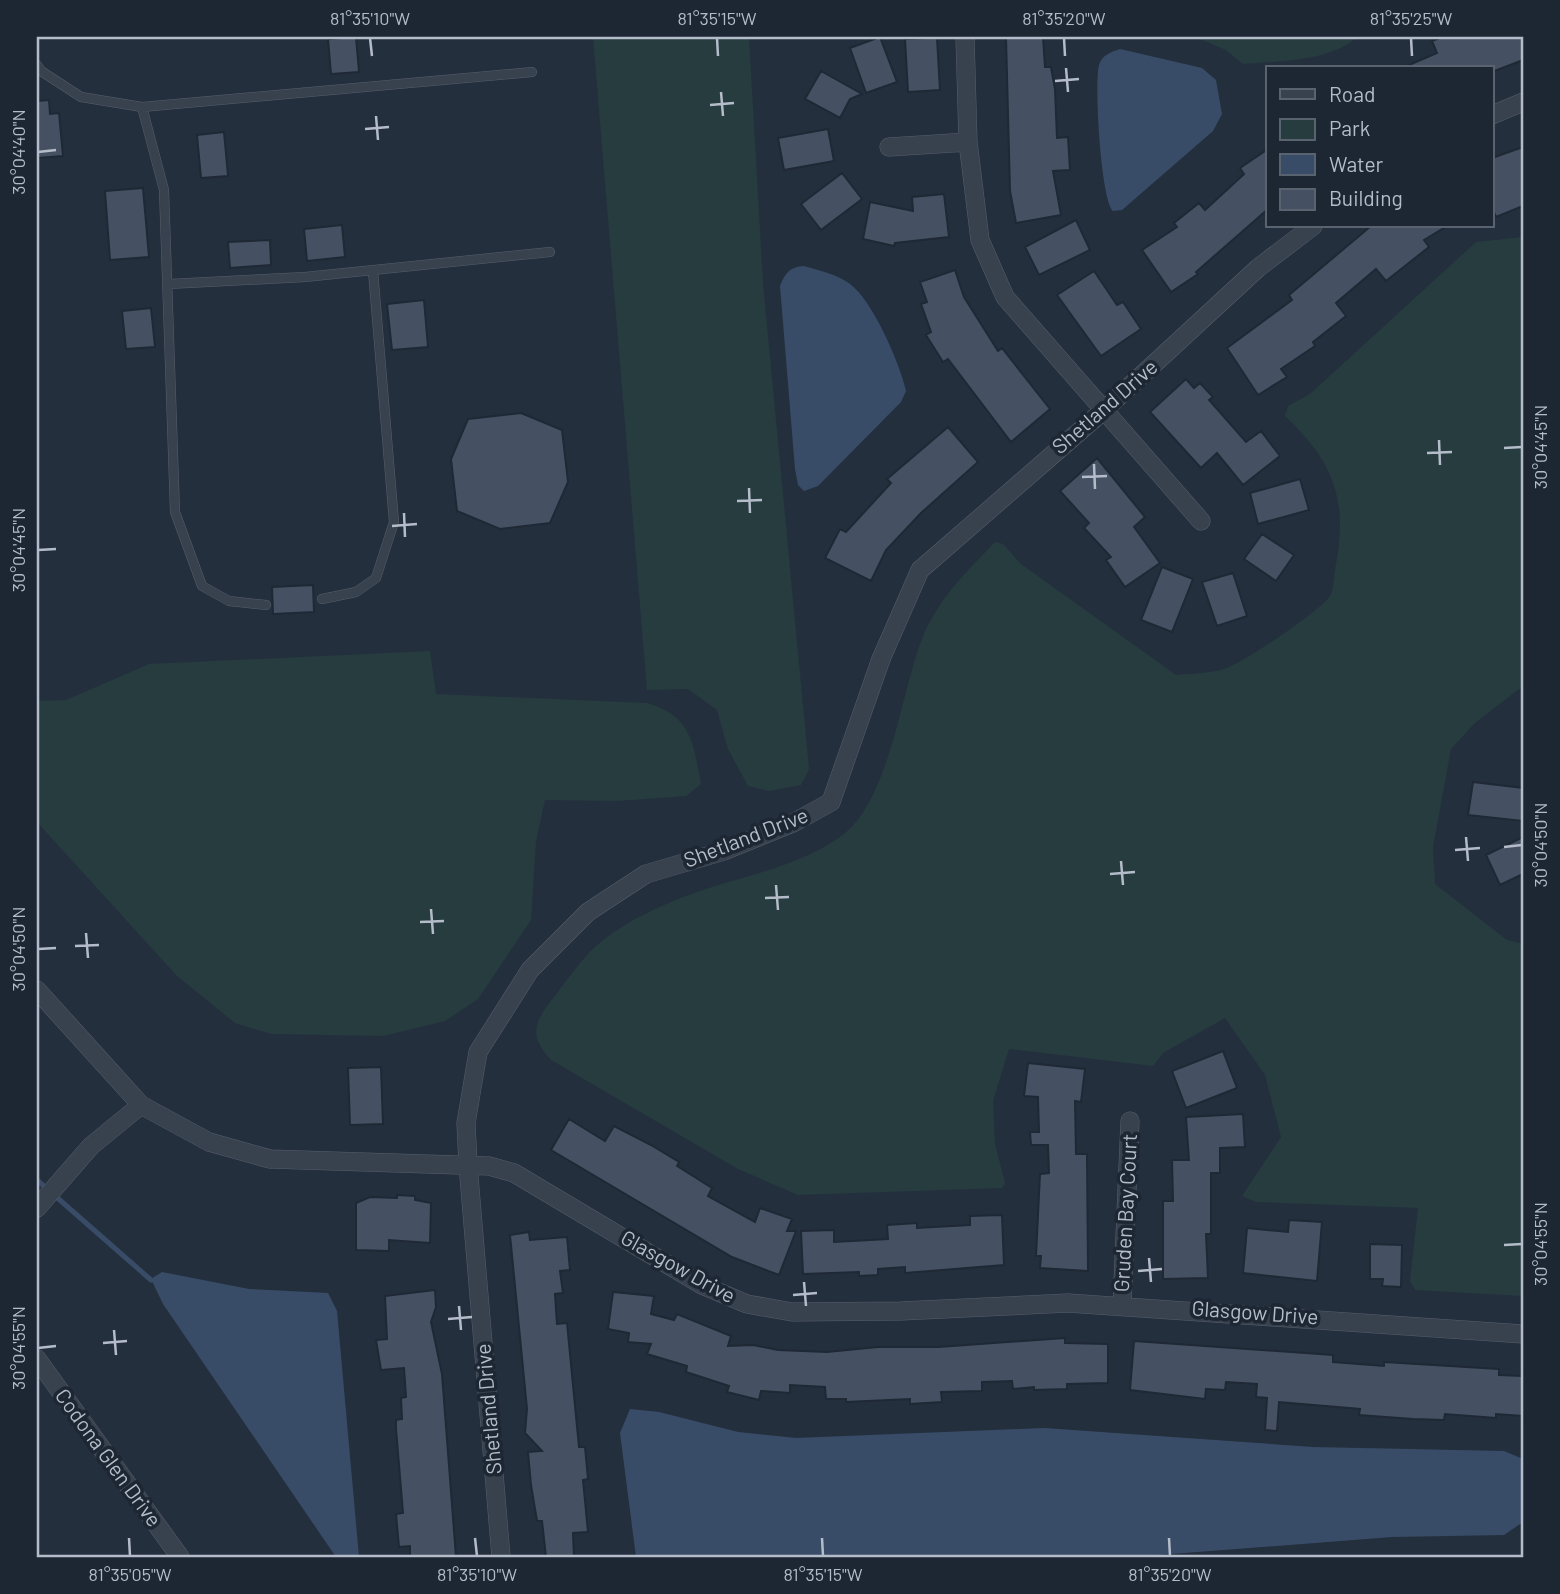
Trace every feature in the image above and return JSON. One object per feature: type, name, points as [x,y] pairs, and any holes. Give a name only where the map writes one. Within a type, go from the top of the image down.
[{"type":"street","points":[[965,37],[968,142],[980,240],[1005,297],[1200,521]]},
{"type":"street","points":[[1494,114],[1523,102]]},
{"type":"street","points":[[889,147],[968,142]]},
{"type":"street","name":"Shetland Drive","points":[[501,1557],[466,1123],[478,1052],[530,970],[587,912],[646,874],[724,851],[793,823],[831,802],[881,659],[920,570],[1104,411],[1258,268],[1309,228]]},
{"type":"street","name":"Glasgow Drive","points":[[37,990],[141,1105],[209,1142],[270,1159],[489,1166],[514,1173],[702,1285],[747,1304],[792,1312],[901,1311],[1068,1303],[1122,1305],[1523,1334]]},
{"type":"street","points":[[37,1208],[91,1146],[141,1105]]},
{"type":"street","name":"Gruden Bay Court","points":[[1122,1305],[1130,1121]]},
{"type":"street","name":"Codona Glen Drive","points":[[37,1359],[180,1557]]},
{"type":"lane","points":[[37,65],[41,71],[81,97],[142,107],[532,72]]},
{"type":"lane","points":[[142,107],[164,190],[175,512],[202,586],[229,601],[266,605]]},
{"type":"lane","points":[[169,284],[373,271],[550,252]]},
{"type":"lane","points":[[322,599],[356,592],[376,578],[394,522],[373,271]]},
{"type":"green space","points":[[593,37],[749,37],[763,283],[809,769],[801,785],[769,791],[748,786],[728,749],[717,710],[688,689],[647,690]]},
{"type":"green space","points":[[1195,37],[1357,37],[1346,45],[1318,56],[1243,64],[1226,50]]},
{"type":"green space","points":[[1523,237],[1523,686],[1475,723],[1451,749],[1433,847],[1435,884],[1507,940],[1523,944],[1523,1296],[1415,1290],[1410,1281],[1418,1208],[1256,1202],[1242,1196],[1281,1137],[1265,1075],[1225,1018],[1163,1053],[1153,1066],[1009,1049],[993,1101],[995,1144],[1005,1183],[1002,1188],[798,1195],[738,1169],[551,1060],[539,1043],[536,1028],[538,1021],[574,970],[599,943],[629,923],[696,892],[778,867],[810,854],[840,837],[857,821],[871,800],[882,774],[914,661],[928,625],[954,587],[995,542],[1003,544],[1021,564],[1176,675],[1210,672],[1238,663],[1324,603],[1332,589],[1339,541],[1338,500],[1333,482],[1315,449],[1285,416],[1288,406],[1310,394],[1476,242]]},
{"type":"green space","points":[[430,651],[436,694],[647,703],[662,709],[673,715],[688,733],[701,784],[686,796],[617,801],[545,800],[536,841],[531,920],[478,999],[445,1021],[383,1036],[271,1034],[235,1023],[177,976],[37,822],[37,701],[66,700],[149,664]]},
{"type":"water","points":[[1120,49],[1202,68],[1216,80],[1222,114],[1213,131],[1122,210],[1113,211],[1102,165],[1098,76],[1102,59]]},
{"type":"water","points":[[804,266],[840,278],[859,292],[884,334],[906,391],[901,402],[818,486],[804,491],[798,485],[795,469],[780,286],[789,272]]},
{"type":"water","points":[[162,1272],[249,1289],[328,1293],[337,1311],[359,1557],[336,1557],[163,1304],[151,1279]]},
{"type":"water","points":[[630,1409],[659,1412],[738,1432],[796,1438],[1044,1428],[1313,1447],[1504,1451],[1523,1459],[1523,1522],[1504,1535],[1392,1537],[1132,1557],[636,1557],[620,1433]]},
{"type":"building","points":[[356,37],[359,72],[331,74],[328,39]]},
{"type":"building","points":[[880,37],[897,82],[866,93],[850,48]]},
{"type":"building","points":[[1006,37],[1043,37],[1045,67],[1051,67],[1055,89],[1057,138],[1068,137],[1070,170],[1053,171],[1061,215],[1016,223],[1010,191]]},
{"type":"building","points":[[1442,37],[1523,37],[1523,60],[1494,71],[1494,66],[1407,66],[1437,53],[1432,41]]},
{"type":"building","points":[[937,38],[940,90],[908,92],[905,39]]},
{"type":"building","points":[[821,71],[862,94],[850,99],[840,118],[805,99]]},
{"type":"building","points":[[49,100],[50,114],[59,113],[63,156],[37,158],[37,101]]},
{"type":"building","points":[[828,129],[834,161],[784,170],[778,138]]},
{"type":"building","points":[[224,132],[228,176],[201,178],[197,135]]},
{"type":"building","points":[[1523,147],[1523,206],[1496,217],[1494,212],[1494,157]]},
{"type":"building","points":[[1266,150],[1266,211],[1196,272],[1198,274],[1171,292],[1142,250],[1177,227],[1174,223],[1199,203],[1205,210],[1244,174],[1240,168]]},
{"type":"building","points":[[842,173],[862,199],[821,230],[801,204]]},
{"type":"building","points":[[143,188],[149,257],[110,260],[105,191]]},
{"type":"building","points":[[944,194],[949,237],[895,243],[894,246],[863,239],[870,202],[913,211],[912,197]]},
{"type":"building","points":[[1076,220],[1090,250],[1039,275],[1025,247]]},
{"type":"building","points":[[342,225],[345,257],[307,261],[304,229]]},
{"type":"building","points":[[1369,228],[1444,228],[1424,240],[1429,247],[1386,281],[1376,269],[1336,303],[1346,316],[1313,342],[1315,346],[1281,369],[1287,377],[1258,395],[1227,348],[1292,300],[1289,295]]},
{"type":"building","points":[[270,240],[271,265],[230,268],[228,242]]},
{"type":"building","points":[[955,270],[964,297],[998,351],[1002,348],[1050,409],[1011,442],[948,359],[943,362],[926,335],[931,332],[921,304],[927,302],[920,282]]},
{"type":"building","points":[[1094,271],[1117,305],[1123,302],[1141,329],[1101,356],[1057,295]]},
{"type":"building","points":[[424,300],[428,347],[392,350],[387,304]]},
{"type":"building","points":[[151,308],[155,347],[126,349],[122,311]]},
{"type":"building","points":[[1186,379],[1194,388],[1200,383],[1213,397],[1209,400],[1246,442],[1261,431],[1280,456],[1243,485],[1217,453],[1201,468],[1150,412]]},
{"type":"building","points":[[521,413],[562,430],[568,482],[550,523],[500,529],[457,511],[451,459],[468,419]]},
{"type":"building","points":[[948,427],[978,462],[921,513],[886,550],[871,581],[825,558],[840,529],[846,532],[891,483],[887,479]]},
{"type":"building","points":[[1097,458],[1145,517],[1134,527],[1160,563],[1125,587],[1106,560],[1111,557],[1084,528],[1089,523],[1060,491]]},
{"type":"building","points":[[1300,479],[1309,510],[1258,524],[1250,493]]},
{"type":"building","points":[[1262,534],[1294,555],[1276,581],[1244,559]]},
{"type":"building","points":[[1162,567],[1193,579],[1172,632],[1141,620]]},
{"type":"building","points":[[1233,573],[1247,616],[1217,626],[1202,582]]},
{"type":"building","points":[[313,585],[314,612],[273,614],[272,587]]},
{"type":"building","points":[[1473,782],[1523,788],[1523,821],[1468,815]]},
{"type":"building","points":[[1523,837],[1523,874],[1500,885],[1486,855]]},
{"type":"building","points":[[1223,1051],[1237,1088],[1186,1108],[1172,1071]]},
{"type":"building","points":[[1028,1063],[1085,1069],[1081,1102],[1075,1101],[1076,1154],[1087,1154],[1088,1271],[1040,1268],[1041,1256],[1036,1256],[1040,1174],[1049,1173],[1048,1145],[1031,1145],[1030,1132],[1039,1132],[1038,1097],[1024,1096]]},
{"type":"building","points":[[381,1067],[383,1124],[350,1125],[348,1068]]},
{"type":"building","points":[[1243,1114],[1245,1147],[1220,1148],[1220,1173],[1211,1173],[1211,1234],[1206,1234],[1208,1278],[1163,1279],[1163,1201],[1173,1201],[1172,1160],[1189,1160],[1186,1117]]},
{"type":"building","points":[[569,1119],[605,1141],[614,1126],[651,1145],[679,1162],[677,1166],[712,1188],[708,1196],[755,1222],[760,1208],[792,1219],[787,1231],[796,1231],[779,1275],[732,1257],[551,1150]]},
{"type":"building","points":[[397,1195],[415,1196],[415,1200],[431,1203],[430,1243],[389,1240],[389,1251],[356,1250],[356,1203],[370,1197],[397,1198]]},
{"type":"building","points":[[1002,1215],[1004,1265],[905,1273],[905,1267],[878,1269],[878,1275],[859,1276],[859,1272],[803,1274],[801,1231],[834,1230],[834,1242],[888,1239],[887,1225],[917,1223],[917,1228],[970,1225],[970,1216]]},
{"type":"building","points":[[1289,1220],[1322,1222],[1317,1281],[1243,1273],[1247,1228],[1288,1232]]},
{"type":"building","points":[[529,1232],[530,1240],[567,1237],[570,1270],[560,1271],[563,1293],[555,1294],[557,1324],[567,1323],[579,1447],[585,1447],[588,1479],[583,1480],[588,1532],[573,1533],[574,1557],[546,1557],[542,1521],[537,1521],[531,1485],[528,1452],[542,1451],[525,1433],[527,1409],[510,1235]]},
{"type":"building","points":[[1370,1244],[1402,1245],[1401,1287],[1382,1286],[1383,1279],[1370,1279]]},
{"type":"building","points":[[435,1290],[436,1307],[431,1322],[442,1374],[456,1557],[410,1557],[410,1546],[399,1547],[396,1514],[403,1513],[396,1420],[402,1419],[401,1398],[406,1397],[404,1368],[381,1370],[376,1340],[387,1339],[385,1296]]},
{"type":"building","points":[[613,1292],[654,1296],[651,1314],[674,1320],[677,1314],[731,1336],[728,1346],[753,1345],[778,1350],[827,1352],[1065,1338],[1065,1343],[1108,1344],[1108,1383],[1067,1384],[1067,1389],[1034,1390],[1034,1387],[1013,1389],[1012,1381],[982,1382],[982,1391],[941,1392],[942,1402],[910,1404],[910,1399],[846,1402],[846,1399],[826,1399],[825,1387],[790,1385],[790,1393],[761,1391],[759,1400],[727,1392],[729,1386],[686,1372],[687,1366],[647,1354],[651,1344],[628,1342],[629,1333],[608,1329]]},
{"type":"building","points":[[1134,1341],[1333,1355],[1333,1362],[1384,1366],[1384,1362],[1499,1369],[1499,1375],[1523,1376],[1523,1416],[1496,1414],[1496,1418],[1445,1414],[1444,1420],[1413,1419],[1359,1415],[1360,1409],[1279,1402],[1277,1431],[1265,1430],[1267,1398],[1256,1397],[1257,1384],[1226,1382],[1225,1390],[1206,1389],[1205,1399],[1130,1390]]},
{"type":"waterway","points":[[37,1180],[151,1280]]}]
